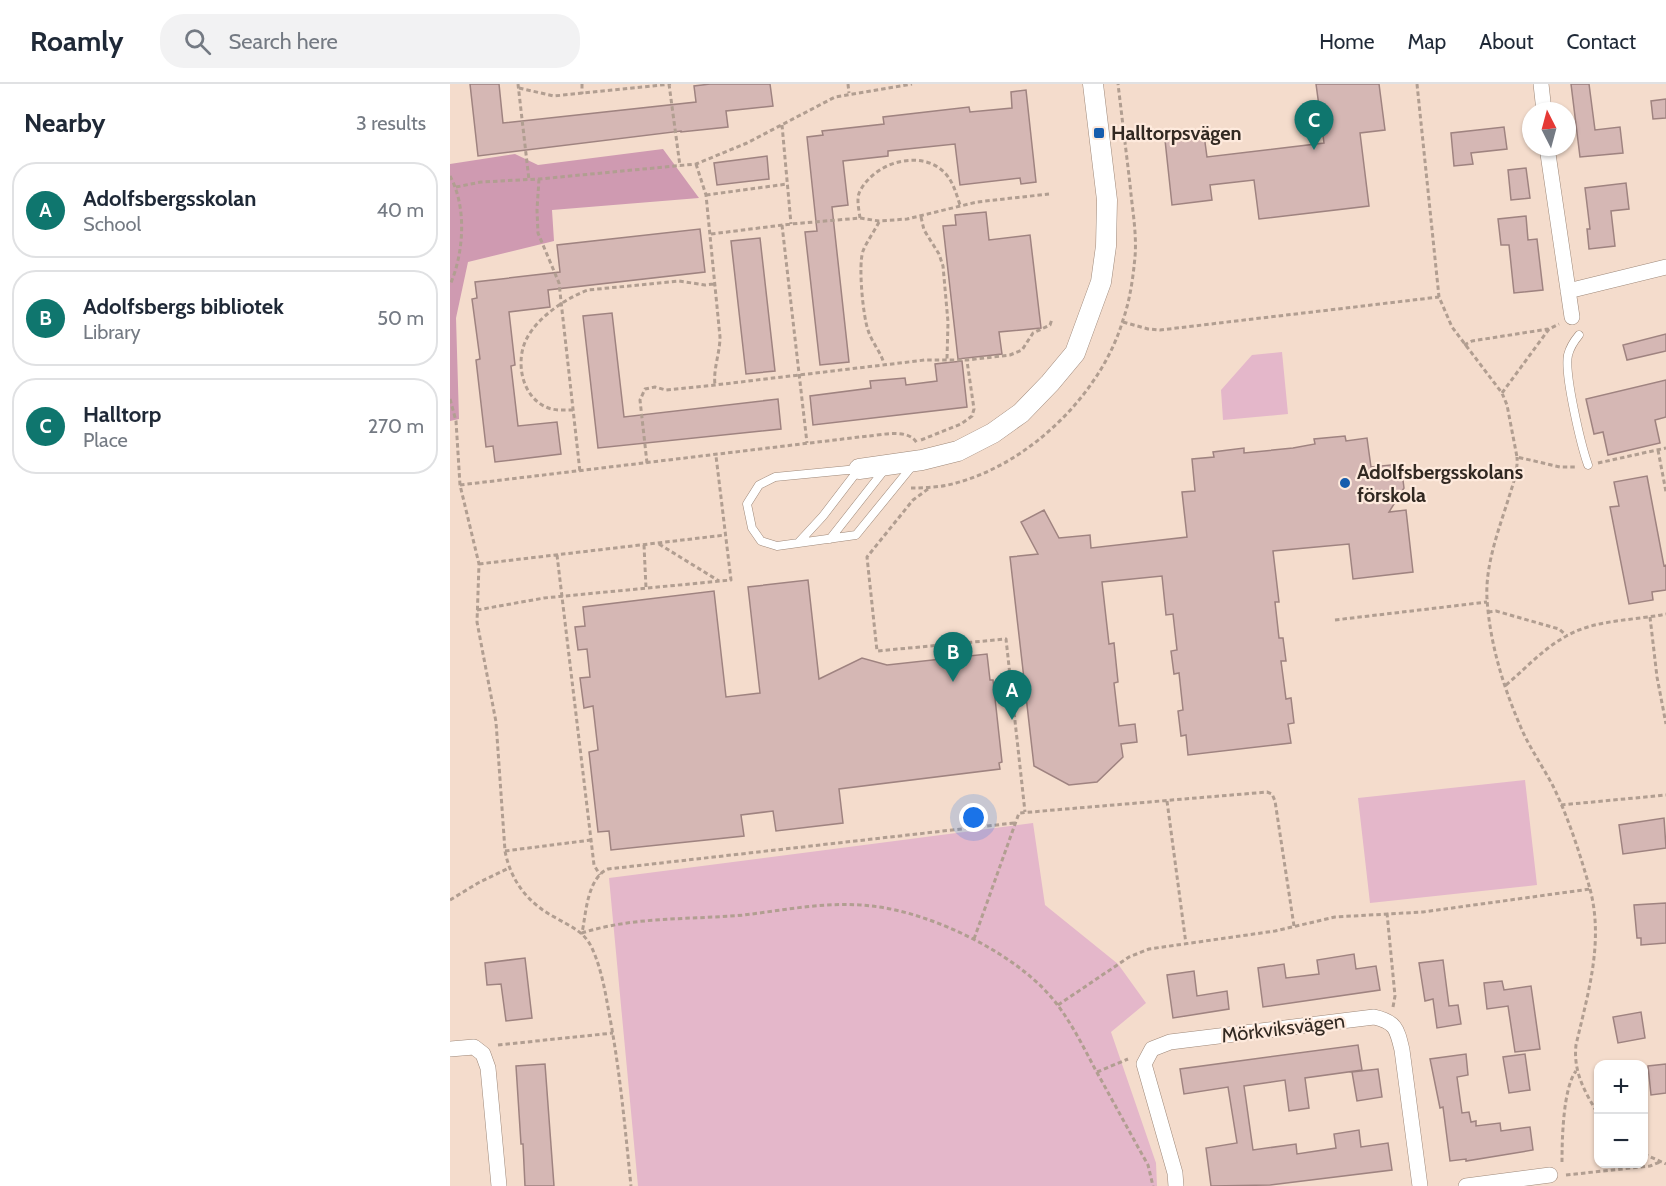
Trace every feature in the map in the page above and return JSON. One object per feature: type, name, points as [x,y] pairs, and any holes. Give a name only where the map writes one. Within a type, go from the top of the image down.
[{"type":"street","points":[[859,469],[888,465],[919,454],[958,451],[993,433],[1021,413],[1075,353],[1101,282],[1106,246],[1107,200],[1093,84]]},
{"type":"street","points":[[1541,84],[1543,102]]},
{"type":"street","points":[[1548,156],[1572,317]]},
{"type":"street","points":[[1568,291],[1666,267]]},
{"type":"street","name":"Mörkviksvägen","points":[[1147,1058],[1152,1049],[1170,1042],[1374,1017],[1387,1020]]},
{"type":"street","points":[[1387,1020],[1396,1029],[1402,1050],[1420,1186]]},
{"type":"street","points":[[450,1049],[475,1047],[483,1054],[488,1068],[500,1186]]},
{"type":"street","points":[[1147,1058],[1144,1065],[1175,1173],[1176,1186]]},
{"type":"street","points":[[1466,1186],[1556,1175]]},
{"type":"lane","points":[[1579,335],[1570,348],[1567,364],[1581,445],[1588,465]]},
{"type":"lane","points":[[859,469],[775,477],[759,484],[747,504],[752,528],[761,541],[777,546],[856,535],[919,454]]},
{"type":"lane","points":[[830,539],[888,465]]},
{"type":"lane","points":[[800,542],[859,469]]},
{"type":"path","points":[[582,84],[582,94]]},
{"type":"path","points":[[529,180],[518,86],[554,96],[670,84],[680,166]]},
{"type":"path","points":[[848,84],[849,93]]},
{"type":"path","points":[[456,187],[481,182],[529,180],[696,164],[727,152],[836,97],[912,84]]},
{"type":"path","points":[[1417,84],[1439,297],[1452,327],[1502,393],[1507,405],[1517,457],[1516,475],[1493,550],[1487,580],[1488,612],[1495,652],[1505,686],[1523,732],[1561,805],[1581,857],[1597,919],[1595,955],[1575,1059],[1576,1071],[1594,1106]]},
{"type":"path","points":[[782,125],[790,224]]},
{"type":"path","points":[[860,218],[859,196],[864,185],[884,168],[908,159],[928,162],[943,170],[953,184],[960,206]]},
{"type":"path","points":[[696,164],[706,195],[711,234],[720,344],[715,385]]},
{"type":"path","points":[[450,176],[460,201],[461,237],[459,255],[450,285]]},
{"type":"path","points":[[539,179],[538,233],[556,275],[580,471]]},
{"type":"path","points":[[706,195],[787,184]]},
{"type":"path","points":[[711,234],[860,218],[879,221],[921,216],[960,206],[1049,194]]},
{"type":"path","points":[[921,216],[924,230],[939,254],[943,266],[948,322],[947,359]]},
{"type":"path","points":[[879,221],[863,250],[860,268],[867,328],[884,364]]},
{"type":"path","points":[[782,225],[807,443]]},
{"type":"path","points":[[573,410],[557,411],[542,406],[527,388],[522,371],[521,354],[526,339],[544,317],[575,295],[588,290],[679,281],[714,284]]},
{"type":"path","points":[[1123,322],[1160,330],[1439,297]]},
{"type":"path","points":[[1464,345],[1472,341],[1550,329],[1572,317]]},
{"type":"path","points":[[647,464],[640,400],[643,391],[655,387],[666,390],[884,364],[947,359],[967,360],[1018,353],[1025,347],[1033,333],[1050,325],[1052,319]]},
{"type":"path","points":[[1502,393],[1550,329]]},
{"type":"path","points":[[919,454],[925,437],[961,424],[972,416],[974,409],[967,360]]},
{"type":"path","points":[[450,399],[456,421],[460,485],[479,564],[477,610],[480,644],[496,722],[505,852],[509,868],[518,885],[535,905],[582,933],[597,962],[613,1033],[631,1186]]},
{"type":"path","points":[[460,485],[716,456],[807,443],[901,434],[910,436],[919,454]]},
{"type":"path","points":[[1517,457],[1567,468],[1666,448]]},
{"type":"path","points":[[1658,450],[1666,492]]},
{"type":"path","points":[[477,610],[544,598],[731,580],[716,456]]},
{"type":"path","points":[[907,489],[929,488],[914,500],[867,557],[877,651],[1006,639],[1025,812]]},
{"type":"path","points":[[479,564],[725,535]]},
{"type":"path","points":[[657,543],[719,581]]},
{"type":"path","points":[[644,545],[646,589]]},
{"type":"path","points":[[557,555],[594,865],[600,875]]},
{"type":"path","points":[[1335,621],[1487,602]]},
{"type":"path","points":[[1488,612],[1496,611],[1548,626],[1567,636]]},
{"type":"path","points":[[1505,686],[1567,636],[1589,626],[1666,614]]},
{"type":"path","points":[[1650,617],[1657,677],[1666,724]]},
{"type":"path","points":[[974,939],[1019,813],[1267,792],[1272,794],[1275,801],[1294,926]]},
{"type":"path","points":[[1561,805],[1666,795]]},
{"type":"path","points":[[1167,801],[1186,944]]},
{"type":"path","points":[[582,933],[592,887],[600,875],[608,869],[1014,824]]},
{"type":"path","points":[[505,852],[591,840]]},
{"type":"path","points":[[450,900],[509,868]]},
{"type":"path","points":[[1058,1005],[1138,953],[1275,931],[1335,917],[1423,912],[1590,889]]},
{"type":"path","points":[[582,933],[604,926],[641,920],[732,916],[836,905],[870,905],[912,914],[963,933],[1021,970],[1058,1005],[1148,1165],[1153,1186]]},
{"type":"path","points":[[1387,913],[1395,996],[1393,1009],[1387,1020]]},
{"type":"path","points":[[475,1047],[613,1033]]},
{"type":"path","points":[[1097,1072],[1125,1060],[1136,1057],[1147,1058]]},
{"type":"path","points":[[1576,1071],[1570,1084],[1564,1114],[1556,1175],[1650,1166],[1660,1162]]},
{"type":"path","points":[[1648,1156],[1666,1164]]},
{"type":"shaded area","points":[[663,149],[699,198],[552,210],[554,241],[468,262],[456,318],[459,419],[450,421],[450,164],[515,154],[538,165]]},
{"type":"shaded area","points":[[1282,352],[1288,414],[1223,420],[1221,390],[1252,355]]},
{"type":"shaded area","points":[[1525,780],[1537,885],[1370,903],[1358,798]]},
{"type":"shaded area","points":[[1033,823],[1045,905],[1118,964],[1146,1003],[1111,1032],[1156,1163],[1157,1186],[638,1186],[609,878]]},
{"type":"building","points":[[470,84],[499,84],[503,123],[696,102],[694,86],[710,84],[770,84],[773,106],[726,111],[728,127],[478,156]]},
{"type":"building","points":[[1316,84],[1379,84],[1385,130],[1360,133],[1369,206],[1259,219],[1254,180],[1210,185],[1212,200],[1172,205],[1165,140],[1204,135],[1207,157],[1324,143]]},
{"type":"building","points":[[1571,84],[1589,84],[1595,130],[1620,127],[1623,153],[1580,157],[1576,102],[1573,102]]},
{"type":"building","points":[[1026,90],[1036,182],[1021,184],[1020,178],[960,185],[955,144],[888,151],[888,156],[843,161],[848,205],[832,207],[849,362],[820,365],[805,232],[817,231],[807,137],[823,135],[822,131],[884,124],[883,117],[969,107],[970,112],[1012,108],[1011,92]]},
{"type":"building","points":[[1666,99],[1666,118],[1653,119],[1651,101]]},
{"type":"building","points":[[1504,127],[1507,149],[1471,153],[1473,164],[1454,166],[1451,133]]},
{"type":"building","points":[[767,156],[769,179],[717,185],[714,163]]},
{"type":"building","points":[[1526,168],[1530,198],[1511,200],[1508,170]]},
{"type":"building","points":[[1626,183],[1629,209],[1611,211],[1615,246],[1589,249],[1587,229],[1590,229],[1585,188]]},
{"type":"building","points":[[986,212],[989,240],[1030,235],[1041,328],[999,332],[1002,354],[958,359],[943,226],[956,225],[955,215]]},
{"type":"building","points":[[1526,216],[1528,240],[1537,239],[1543,290],[1514,293],[1509,245],[1501,245],[1498,219]]},
{"type":"building","points":[[700,229],[705,272],[548,290],[550,307],[509,312],[515,365],[511,366],[518,426],[557,422],[561,454],[495,462],[493,446],[486,447],[476,360],[480,359],[472,299],[477,298],[475,282],[560,272],[557,245]]},
{"type":"building","points":[[760,238],[775,371],[746,374],[731,241]]},
{"type":"building","points":[[612,313],[624,417],[778,399],[781,429],[598,448],[583,316]]},
{"type":"building","points":[[1666,334],[1666,351],[1627,360],[1623,345]]},
{"type":"building","points":[[962,361],[967,407],[813,425],[810,396],[871,388],[870,381],[905,378],[906,385],[937,381],[935,364]]},
{"type":"building","points":[[1666,380],[1666,417],[1655,420],[1660,443],[1608,455],[1603,432],[1594,434],[1586,399]]},
{"type":"building","points":[[1345,436],[1346,441],[1367,438],[1371,467],[1401,464],[1404,488],[1389,512],[1406,510],[1413,572],[1353,579],[1349,544],[1273,551],[1279,602],[1275,602],[1279,638],[1283,638],[1286,661],[1281,661],[1286,699],[1291,698],[1294,723],[1288,724],[1291,743],[1188,755],[1186,735],[1181,736],[1178,711],[1183,710],[1179,673],[1174,674],[1171,651],[1177,650],[1173,614],[1166,615],[1162,576],[1102,582],[1109,644],[1114,643],[1118,682],[1114,683],[1119,726],[1135,724],[1137,742],[1121,744],[1123,757],[1097,782],[1069,785],[1034,766],[1010,557],[1038,554],[1021,522],[1044,510],[1059,538],[1090,535],[1091,548],[1187,537],[1182,492],[1195,491],[1192,459],[1214,457],[1213,452],[1244,448],[1244,453],[1293,448],[1315,444],[1314,439]]},
{"type":"building","points":[[1647,476],[1664,566],[1666,565],[1666,590],[1652,592],[1653,600],[1629,604],[1610,507],[1619,506],[1614,482]]},
{"type":"building","points":[[808,580],[819,679],[862,658],[887,665],[987,654],[990,680],[993,680],[1002,762],[999,763],[1000,769],[839,789],[843,823],[776,831],[773,811],[741,815],[744,836],[611,850],[609,831],[598,832],[589,752],[598,750],[593,706],[584,708],[580,678],[590,677],[587,649],[578,650],[575,627],[585,626],[583,607],[714,591],[726,697],[760,693],[748,587]]},
{"type":"building","points":[[1664,818],[1666,848],[1623,854],[1619,825]]},
{"type":"building","points":[[1666,903],[1666,943],[1641,945],[1641,938],[1637,938],[1634,905]]},
{"type":"building","points":[[1354,954],[1356,969],[1376,966],[1380,990],[1263,1007],[1258,968],[1284,964],[1286,978],[1319,974],[1317,960]]},
{"type":"building","points":[[525,958],[532,1018],[506,1021],[501,984],[487,985],[485,963]]},
{"type":"building","points":[[1443,960],[1449,1006],[1458,1005],[1461,1024],[1437,1028],[1433,999],[1425,1001],[1419,963]]},
{"type":"building","points":[[1194,971],[1197,996],[1227,991],[1229,1009],[1173,1018],[1167,975]]},
{"type":"building","points":[[1502,981],[1504,990],[1531,986],[1540,1049],[1515,1052],[1508,1006],[1487,1009],[1484,983]]},
{"type":"building","points":[[1641,1012],[1645,1038],[1618,1043],[1613,1017]]},
{"type":"building","points":[[1358,1045],[1362,1070],[1305,1078],[1309,1108],[1289,1111],[1285,1080],[1244,1086],[1253,1150],[1296,1144],[1297,1154],[1336,1148],[1334,1134],[1359,1130],[1361,1147],[1388,1143],[1392,1170],[1270,1185],[1211,1186],[1206,1148],[1237,1143],[1228,1087],[1184,1094],[1180,1069]]},
{"type":"building","points":[[1466,1054],[1468,1075],[1457,1077],[1462,1113],[1469,1112],[1471,1122],[1476,1121],[1476,1126],[1500,1123],[1501,1131],[1530,1127],[1533,1150],[1466,1161],[1466,1159],[1450,1161],[1443,1107],[1440,1108],[1430,1059]]},
{"type":"building","points":[[1525,1054],[1530,1090],[1509,1093],[1503,1057]]},
{"type":"building","points":[[545,1064],[554,1186],[525,1186],[516,1066]]},
{"type":"building","points":[[1666,1064],[1666,1093],[1651,1095],[1648,1066]]},
{"type":"building","points":[[1378,1069],[1382,1097],[1357,1101],[1352,1072]]},
{"type":"place","name":"Halltorpsvägen","points":[[1099,133]]},
{"type":"place","name":"Halltorp","points":[[1314,150]]},
{"type":"place","name":"Adolfsbergsskolans förskola","points":[[1345,483]]},
{"type":"place","name":"Adolfsbergs bibliotek","points":[[953,682]]},
{"type":"place","name":"Adolfsbergsskolan","points":[[1012,720]]}]
